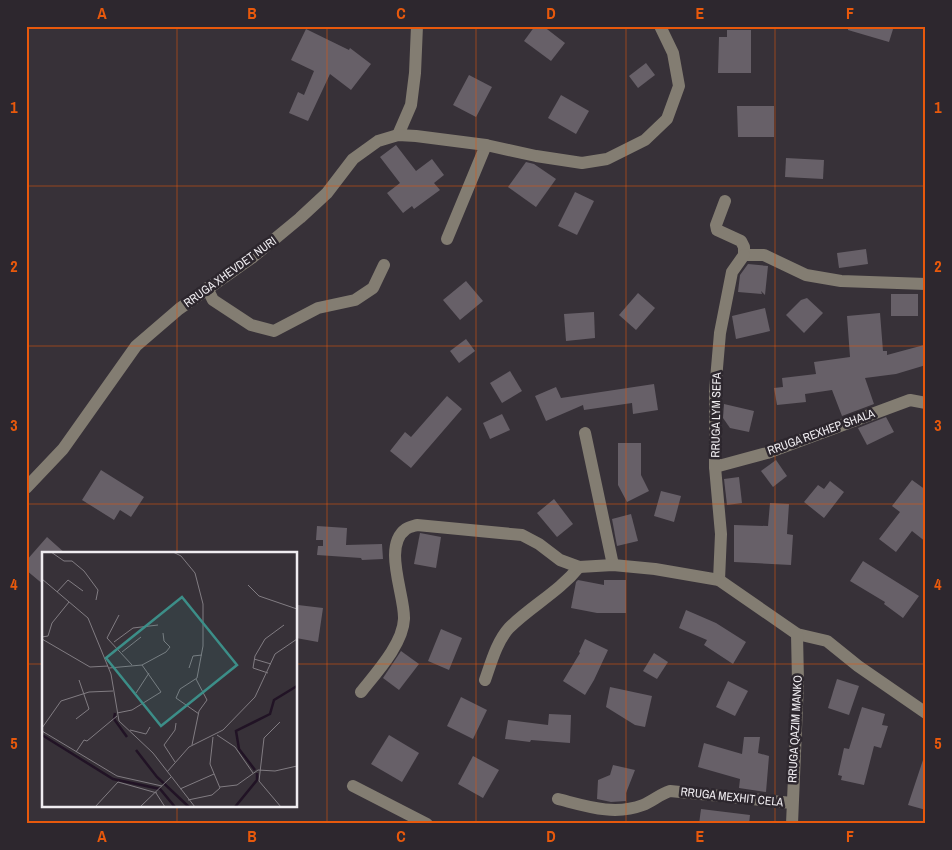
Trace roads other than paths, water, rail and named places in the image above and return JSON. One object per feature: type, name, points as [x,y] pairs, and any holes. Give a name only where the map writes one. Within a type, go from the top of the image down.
[{"type":"street","points":[[398,135],[411,105],[415,73],[417,26]]},
{"type":"street","name":"RRUGA XHEVDET NURI","points":[[26,488],[63,449],[136,346],[179,309],[206,288],[253,257],[300,218],[327,193],[353,159],[378,141],[398,135],[486,146],[582,163],[607,159],[645,140],[667,119],[680,86],[673,53],[660,26]]},
{"type":"street","points":[[447,239],[486,146]]},
{"type":"street","points":[[726,201],[716,225],[717,230],[741,241],[744,247],[744,255],[764,254],[806,275],[841,281],[926,284]]},
{"type":"street","name":"RRUGA LYM SEFA","points":[[719,580],[721,534],[715,467],[715,391],[720,333],[732,272],[744,255]]},
{"type":"street","points":[[206,288],[214,300],[251,325],[274,331],[318,308],[356,300],[372,288],[384,265]]},
{"type":"street","name":"RRUGA REXHEP SHALA","points":[[715,467],[767,453],[910,400],[926,403]]},
{"type":"street","points":[[585,433],[613,565]]},
{"type":"street","points":[[361,692],[385,661],[400,637],[404,619],[395,555],[397,541],[406,529],[417,525],[522,535],[539,544],[560,560],[578,566],[613,565],[655,569],[719,580],[797,634],[827,641],[858,666],[926,713]]},
{"type":"street","points":[[485,680],[501,640],[508,629],[568,580],[578,566]]},
{"type":"street","name":"RRUGA QAZIM MANKO","points":[[792,824],[798,682],[797,634]]},
{"type":"street","points":[[353,786],[427,824]]},
{"type":"street","name":"RRUGA MEXHIT CELA","points":[[558,799],[598,809],[621,810],[641,805],[670,790],[792,803]]}]
